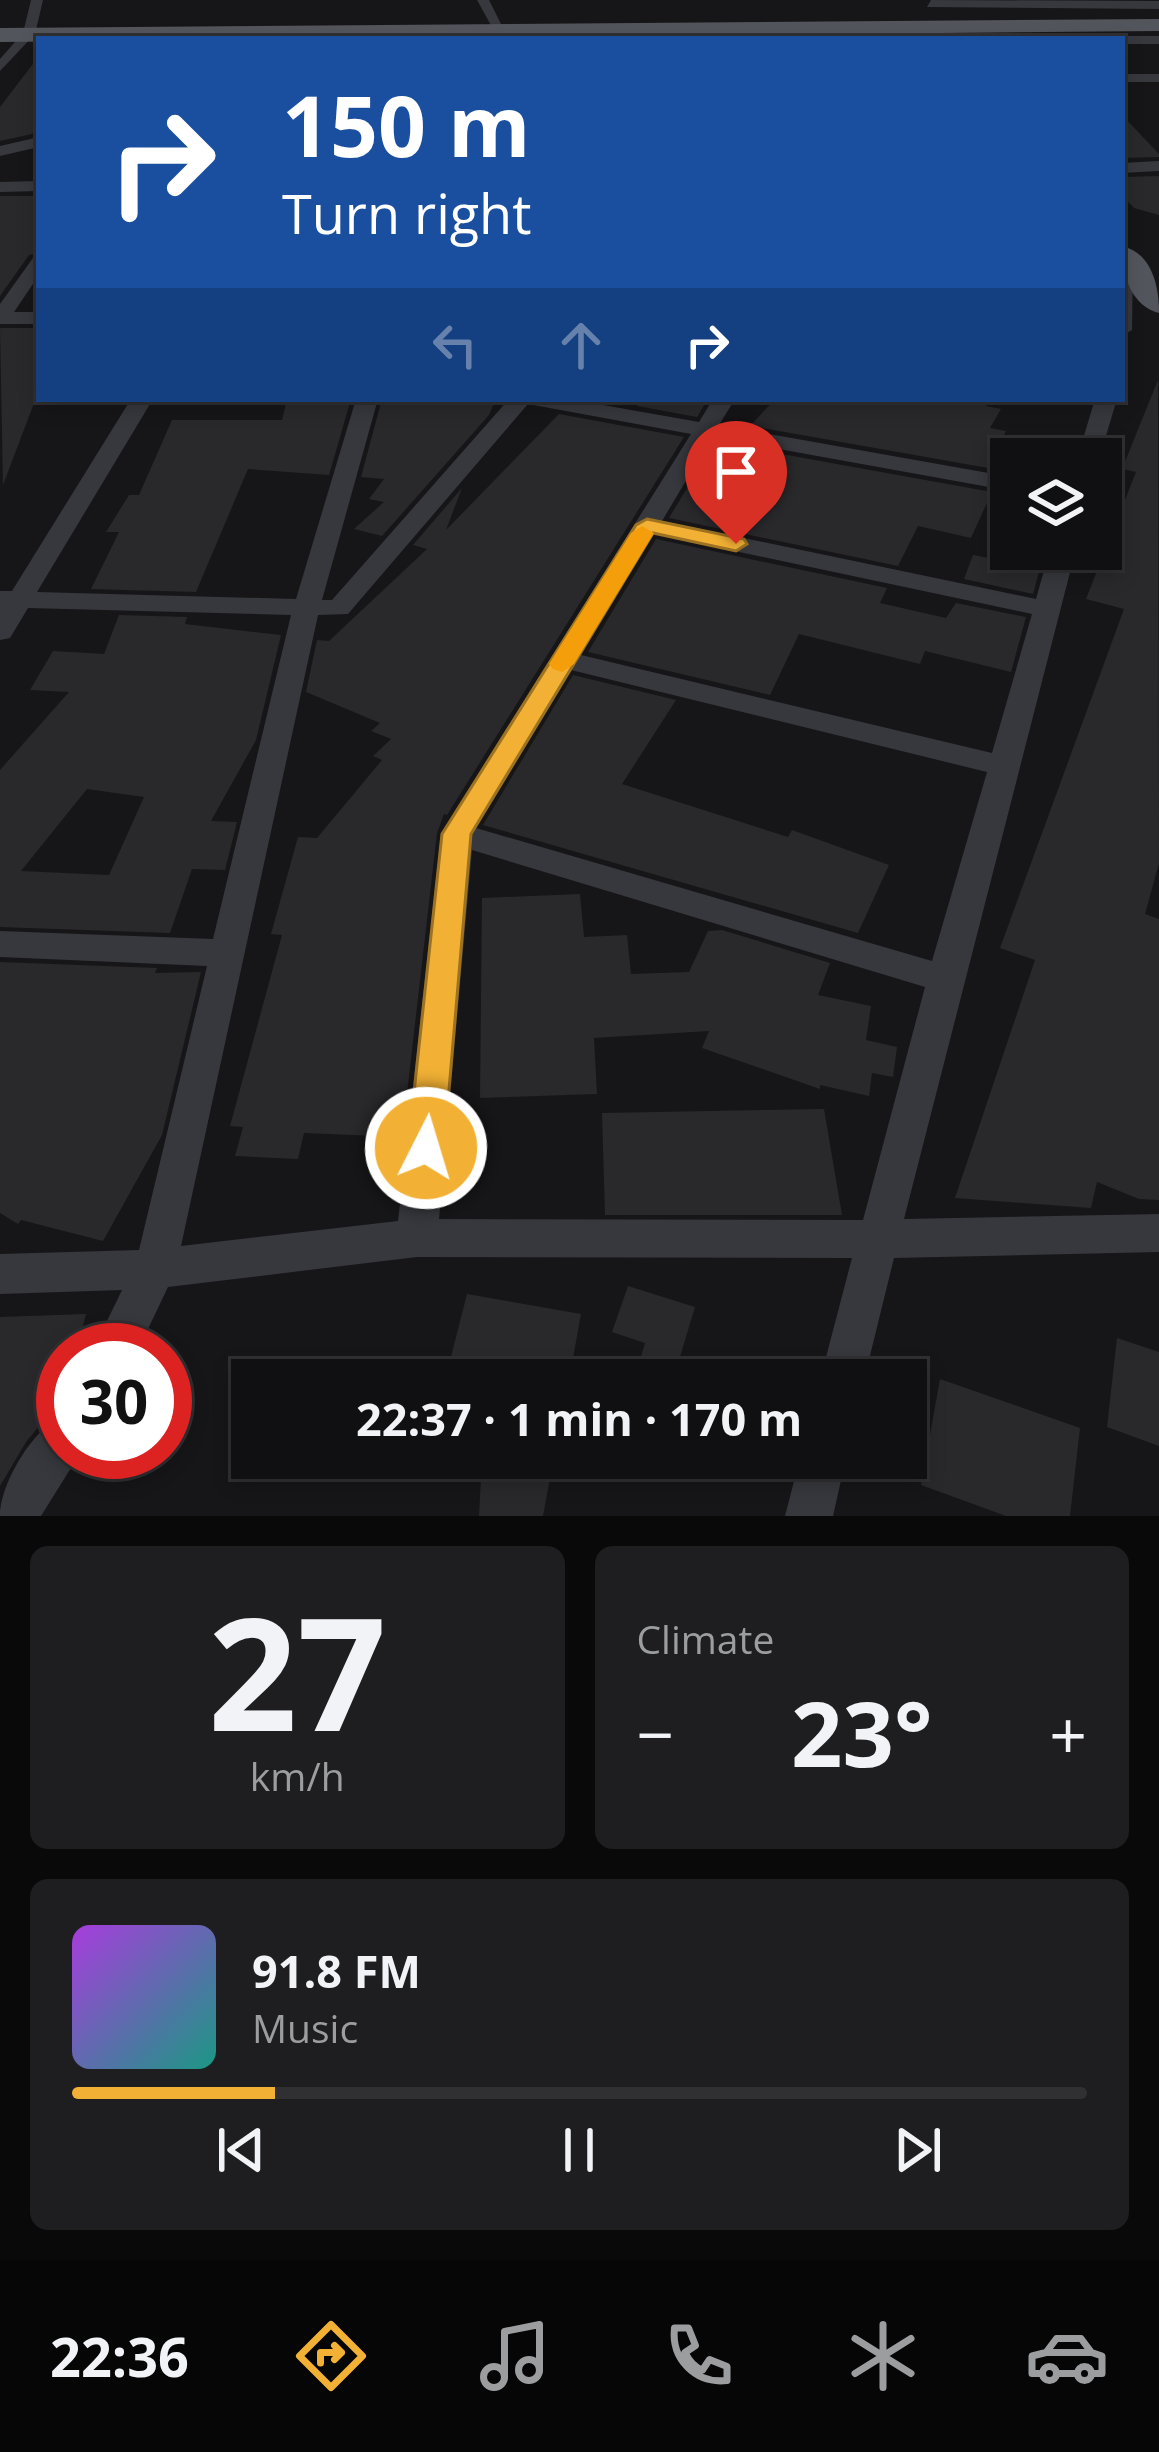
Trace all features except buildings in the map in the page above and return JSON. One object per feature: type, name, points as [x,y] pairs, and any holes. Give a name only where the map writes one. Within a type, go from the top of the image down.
[{"type":"main road","points":[[417,36],[950,23],[1159,27]]},
{"type":"main road","points":[[473,36],[503,33]]},
{"type":"main road","points":[[1125,227],[1159,267]]},
{"type":"main road","points":[[1125,260],[1159,303]]},
{"type":"street","points":[[13,50],[37,0]]},
{"type":"street","points":[[483,0],[503,33]]},
{"type":"street","points":[[950,23],[1159,4]]},
{"type":"street","points":[[1125,40],[1159,40]]},
{"type":"street","points":[[1125,78],[1159,78]]},
{"type":"street","points":[[0,152],[36,143]]},
{"type":"street","points":[[1125,168],[1159,166]]},
{"type":"street","points":[[0,187],[36,186]]},
{"type":"street","points":[[0,318],[36,266]]},
{"type":"street","points":[[0,318],[36,318]]},
{"type":"street","points":[[0,632],[9,600],[140,402]]},
{"type":"street","points":[[128,1323],[155,1269],[306,609],[366,402]]},
{"type":"street","points":[[9,600],[339,608],[518,402]]},
{"type":"street","points":[[551,402],[990,480]]},
{"type":"street","points":[[417,1238],[457,834],[722,402]]},
{"type":"street","points":[[1094,438],[1105,402]]},
{"type":"street","points":[[647,525],[1047,609]]},
{"type":"street","points":[[847,1359],[1057,570]]},
{"type":"street","points":[[564,659],[1004,766]]},
{"type":"street","points":[[457,834],[945,979]]},
{"type":"street","points":[[0,944],[224,953]]},
{"type":"street","points":[[0,1274],[155,1269],[417,1238],[876,1239],[1159,1232]]},
{"type":"street","points":[[13,1516],[37,1479]]},
{"type":"street","points":[[809,1516],[818,1479]]},
{"type":"slow traffic","points":[[562,664],[642,533]]},
{"type":"route","points":[[426,1148],[457,834],[647,525],[736,544]]}]
